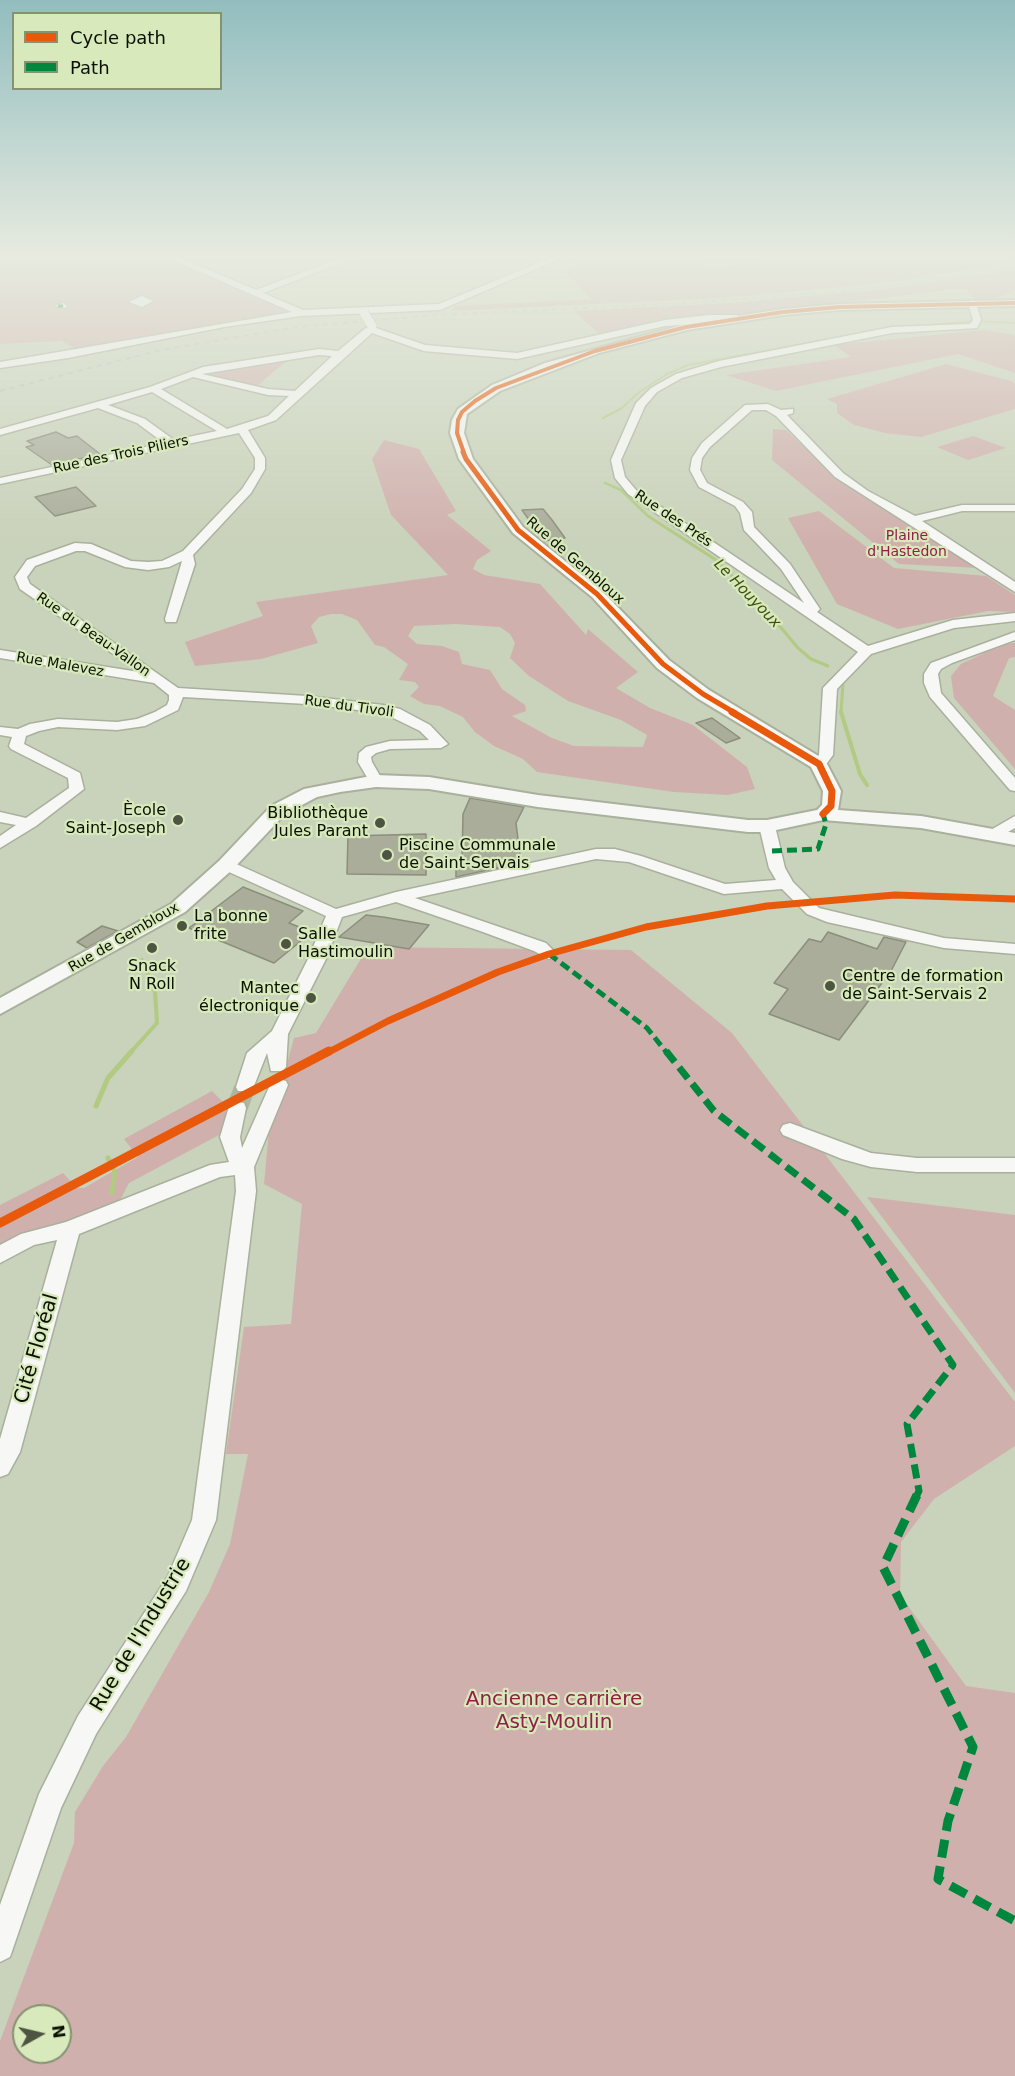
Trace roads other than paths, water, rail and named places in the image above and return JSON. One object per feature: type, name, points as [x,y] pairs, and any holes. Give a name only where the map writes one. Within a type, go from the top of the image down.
[{"type":"main road","name":"Rue de Gembloux","points":[[604,350],[549,366],[496,388],[462,412],[458,420],[457,433],[474,472],[518,530],[597,594],[663,664],[703,694],[819,764]]},
{"type":"main road","points":[[819,764],[832,791],[831,806],[823,814]]},
{"type":"main road","name":"Rue de Gembloux","points":[[0,1007],[178,908],[226,866],[278,810],[286,805],[311,793],[376,781],[429,783],[696,822],[767,826],[823,814],[930,823],[1015,839]]},
{"type":"street","points":[[0,365],[98,350]]},
{"type":"street","points":[[242,429],[272,418],[345,350]]},
{"type":"street","points":[[446,350],[518,356],[545,350]]},
{"type":"street","name":"Rue des Prés","points":[[791,350],[719,364],[669,380],[654,390],[640,405],[616,460],[616,470],[625,485],[656,510],[866,651]]},
{"type":"street","points":[[0,432],[153,389],[193,374],[319,352],[340,354]]},
{"type":"street","points":[[193,374],[268,392],[299,394]]},
{"type":"street","points":[[153,389],[225,432]]},
{"type":"street","points":[[97,404],[141,421],[171,444]]},
{"type":"street","points":[[828,624],[786,567],[748,528],[746,512],[739,504],[703,485],[695,470],[697,458],[706,446],[749,407],[768,407],[785,412],[839,475],[864,493],[913,520],[1015,588]]},
{"type":"street","name":"Rue des Trois Piliers","points":[[0,481],[242,429]]},
{"type":"street","name":"Rue du Beau-Vallon","points":[[175,692],[24,586],[21,577],[31,563],[75,547],[87,547],[129,564],[147,566],[165,564],[187,554],[247,491],[260,469],[260,458],[242,429]]},
{"type":"street","points":[[913,520],[962,508],[1015,508]]},
{"type":"street","points":[[171,619],[189,564],[187,554]]},
{"type":"street","points":[[987,568],[1015,573]]},
{"type":"street","points":[[819,764],[825,755],[830,688],[866,651],[953,624],[1015,617]]},
{"type":"street","points":[[1015,636],[1002,638],[941,663],[931,674],[931,683],[935,694],[1015,787]]},
{"type":"street","name":"Rue Malevez","points":[[0,654],[155,679]]},
{"type":"street","points":[[0,731],[20,734],[35,727],[58,723],[117,726],[140,723],[172,707],[176,700],[175,692]]},
{"type":"street","name":"Rue du Tivoli","points":[[175,692],[307,700],[383,709],[425,728],[441,744],[390,745],[371,750],[364,756],[376,781]]},
{"type":"street","points":[[0,843],[78,789],[75,776],[16,746],[20,734]]},
{"type":"street","points":[[0,817],[31,823]]},
{"type":"street","points":[[994,834],[1015,820]]},
{"type":"street","points":[[767,826],[777,868],[786,884],[813,911],[833,918],[944,943],[981,948],[1015,949]]},
{"type":"street","points":[[226,866],[335,914],[396,897],[596,854],[615,854],[724,889],[786,884]]},
{"type":"street","points":[[396,897],[489,928],[540,947],[549,954]]},
{"type":"street","name":"Rue de l'Industrie","points":[[0,1947],[49,1804],[87,1725],[177,1583],[204,1520],[243,1221],[246,1179],[244,1167],[278,1076],[276,1051],[279,1034],[317,959],[335,914]]},
{"type":"street","name":"Rue de l'Industrie","points":[[245,1087],[256,1053],[279,1034]]},
{"type":"street","name":"Rue de l'Industrie","points":[[237,1108],[231,1137],[234,1155],[244,1167]]},
{"type":"street","points":[[790,1130],[849,1154],[871,1160],[917,1165],[1015,1165]]},
{"type":"street","points":[[0,1255],[28,1239],[70,1229],[217,1170],[244,1167]]},
{"type":"street","name":"Cité Floréal","points":[[0,1467],[8,1452],[70,1229]]},
{"type":"waterway","name":"Le Houyoux","points":[[603,418],[622,408],[638,393],[667,374],[688,365],[770,350]]},
{"type":"waterway","name":"Le Houyoux","points":[[605,483],[621,490],[648,516],[716,560],[767,611],[798,648],[811,659],[828,666]]},
{"type":"waterway","name":"Le Houyoux","points":[[841,712],[843,683]]},
{"type":"waterway","name":"Le Houyoux","points":[[841,712],[860,774],[867,785]]},
{"type":"waterway","name":"Le Houyoux","points":[[130,1053],[157,1023],[155,992],[142,960]]},
{"type":"waterway","name":"Le Houyoux","points":[[96,1106],[108,1078],[132,1051]]},
{"type":"waterway","points":[[108,1158],[115,1172],[112,1193]]},
{"type":"tunnel","points":[[237,1108],[245,1087]]},
{"type":"railway","points":[[0,391],[162,350]]},
{"type":"place","name":"Ècole Saint-Joseph","points":[[178,820]]},
{"type":"place","name":"Bibliothèque Jules Parant","points":[[380,823]]},
{"type":"place","name":"Piscine Communale de Saint-Servais","points":[[387,855]]},
{"type":"place","name":"La bonne frite","points":[[182,926]]},
{"type":"place","name":"Salle Hastimoulin","points":[[286,944]]},
{"type":"place","name":"Snack N Roll","points":[[152,948]]},
{"type":"place","name":"Centre de formation de Saint-Servais 2","points":[[830,986]]},
{"type":"place","name":"Mantec électronique","points":[[311,998]]},
{"type":"park label","name":"Plaine d'Hastedon","points":[[907,544]]},
{"type":"park label","name":"Ancienne carrière Asty-Moulin","points":[[554,1712]]}]
